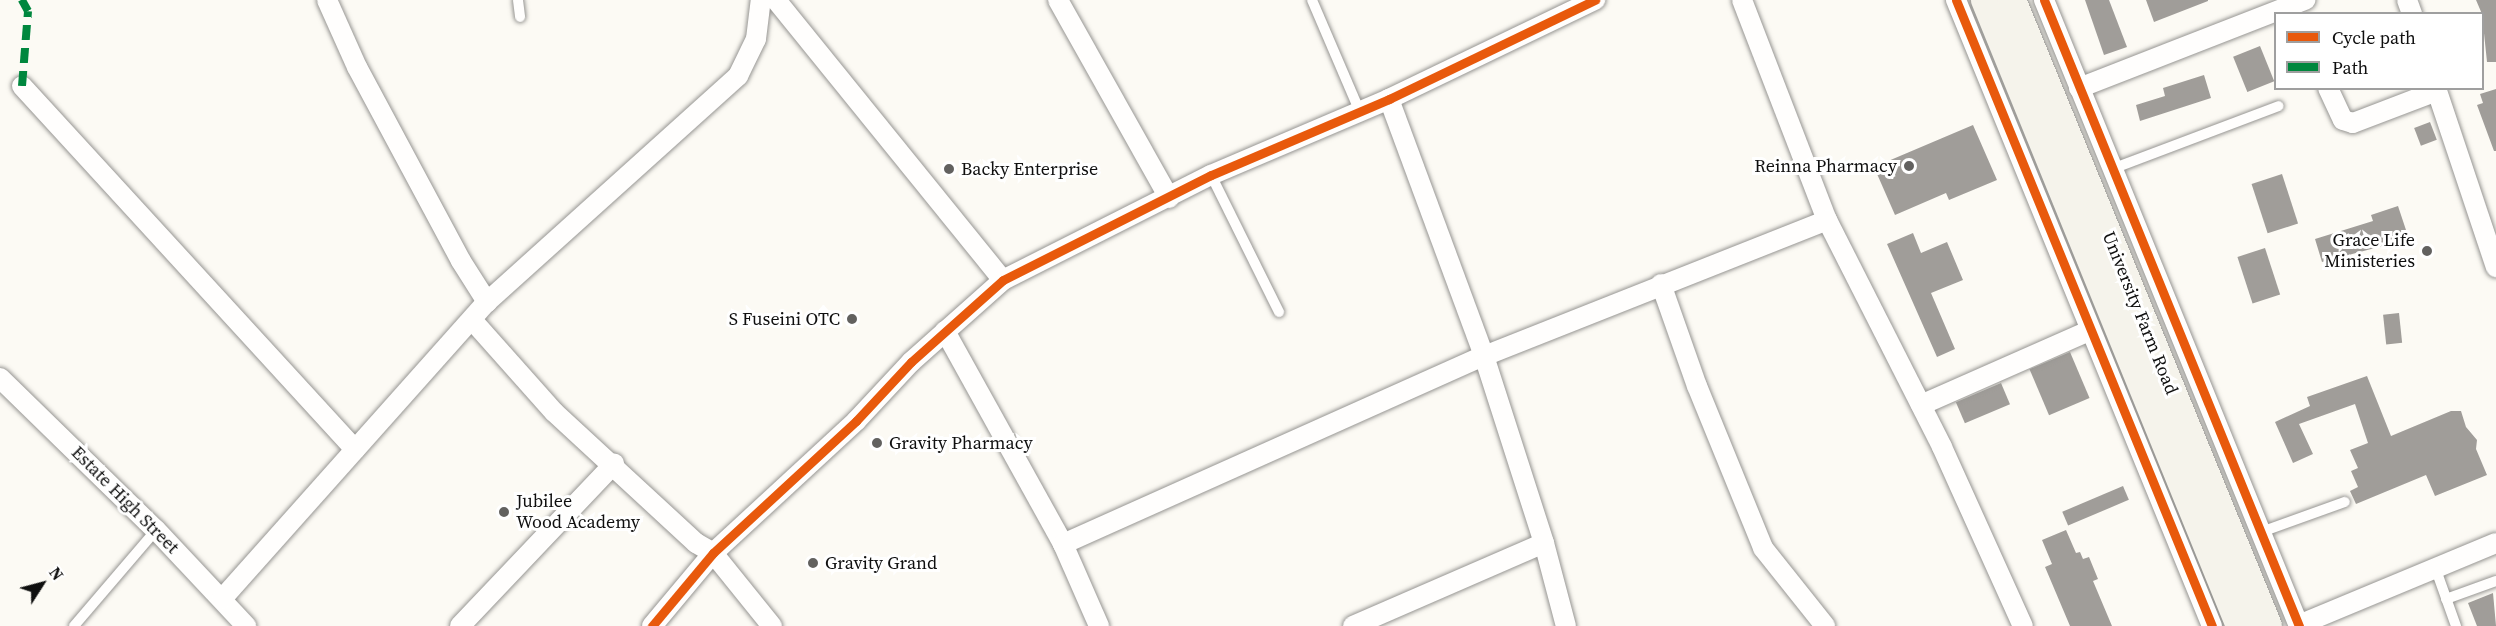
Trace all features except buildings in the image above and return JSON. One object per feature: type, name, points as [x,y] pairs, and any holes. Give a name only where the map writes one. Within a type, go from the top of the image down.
[{"type":"street","points":[[327,0],[357,67],[461,261],[487,302]]},
{"type":"street","points":[[222,599],[355,449],[474,321],[487,302],[738,76],[756,39],[761,0]]},
{"type":"street","points":[[776,0],[1003,280]]},
{"type":"street","points":[[1058,0],[1169,198]]},
{"type":"street","points":[[652,626],[713,553],[856,421],[945,331],[1003,280],[1211,175],[1389,99],[1596,0]]},
{"type":"street","points":[[1742,0],[1827,220],[1921,405],[2023,626]]},
{"type":"street","points":[[1956,0],[2089,331],[2212,626]]},
{"type":"street","name":"University Farm Road","points":[[1985,0],[2240,626]]},
{"type":"street","name":"University Farm Road","points":[[2012,0],[2268,626]]},
{"type":"street","points":[[2044,0],[2299,625],[2496,543]]},
{"type":"street","points":[[2079,88],[2274,15]]},
{"type":"street","points":[[22,86],[355,449]]},
{"type":"street","points":[[2329,90],[2343,120],[2353,123],[2436,90],[2496,267]]},
{"type":"street","points":[[1389,99],[1484,356],[1544,543],[1566,626]]},
{"type":"street","points":[[1063,544],[1484,356],[1827,220]]},
{"type":"street","points":[[1662,284],[1701,396],[1763,548],[1824,626]]},
{"type":"street","points":[[474,321],[554,412],[614,464],[696,543],[713,553],[772,626]]},
{"type":"street","points":[[945,331],[1063,544],[1099,626]]},
{"type":"street","points":[[1921,405],[2089,331]]},
{"type":"street","name":"Estate High Street","points":[[0,378],[156,530],[246,626]]},
{"type":"street","points":[[460,626],[614,464]]},
{"type":"street","points":[[1353,626],[1544,543]]},
{"type":"lane","points":[[518,0],[520,17]]},
{"type":"lane","points":[[1312,0],[1360,112]]},
{"type":"lane","points":[[2112,169],[2278,106]]},
{"type":"lane","points":[[1211,175],[1279,312]]},
{"type":"lane","points":[[2261,532],[2345,502]]},
{"type":"lane","points":[[75,626],[156,530]]},
{"type":"lane","points":[[2435,567],[2456,626]]},
{"type":"lane","points":[[2446,599],[2496,581]]},
{"type":"marked path","points":[[22,0],[28,11],[22,86]]},
{"type":"cycle path","points":[[652,626],[713,553],[856,421],[911,362],[1003,280],[1211,175],[1389,99],[1595,0]]},
{"type":"cycle path","points":[[1956,0],[2212,626]]},
{"type":"cycle path","points":[[2044,0],[2299,626]]},
{"type":"place","name":"Reinna Pharmacy","points":[[1909,166]]},
{"type":"place","name":"Backy Enterprise","points":[[949,169]]},
{"type":"place","name":"Grace Life Ministeries","points":[[2427,251]]},
{"type":"place","name":"S Fuseini OTC","points":[[852,319]]},
{"type":"place","name":"Gravity Pharmacy","points":[[877,443]]},
{"type":"place","name":"Jubilee Wood Academy","points":[[504,512]]},
{"type":"place","name":"Gravity Grand","points":[[813,563]]}]
